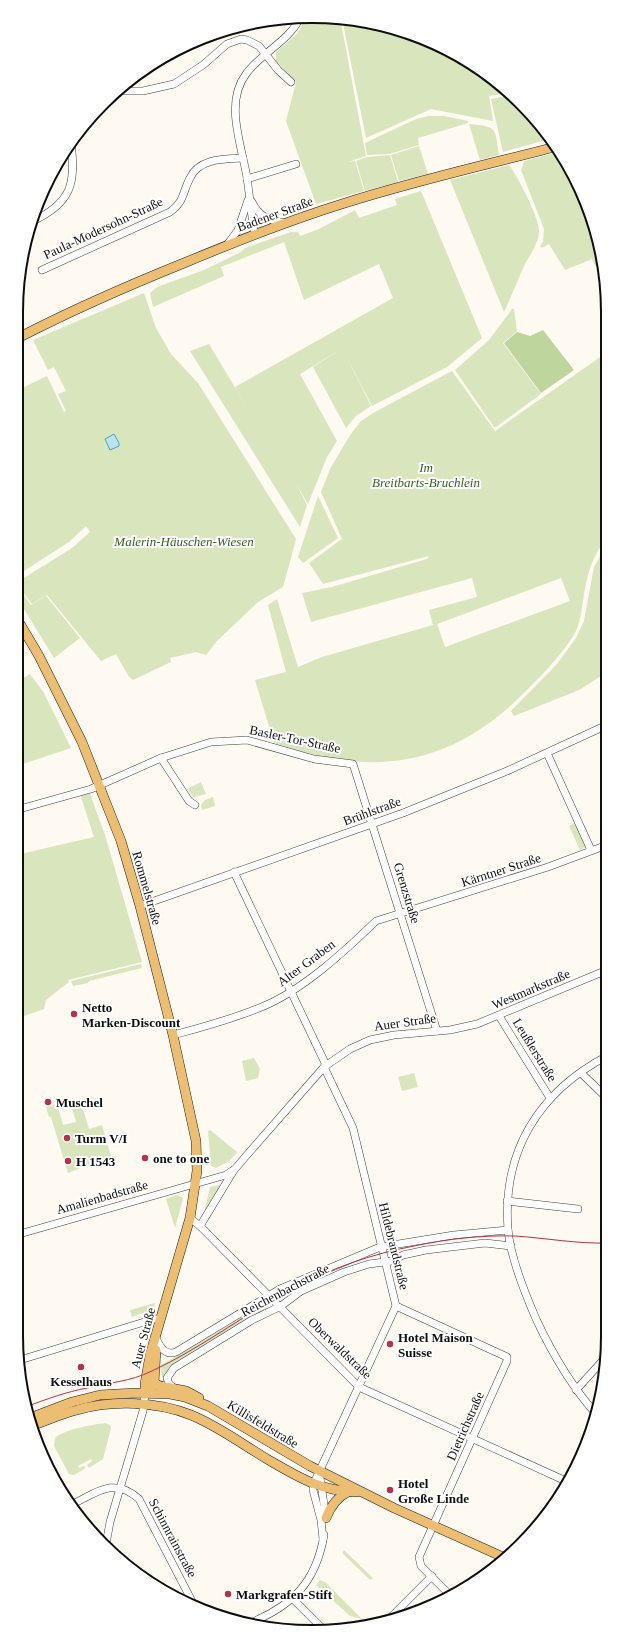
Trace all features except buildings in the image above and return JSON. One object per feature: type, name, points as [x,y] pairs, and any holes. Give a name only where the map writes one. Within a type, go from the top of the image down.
[{"type":"main road","name":"Badener Straße","points":[[23,335],[63,315],[227,245],[345,203],[550,148]]},
{"type":"main road","name":"Rommelstraße","points":[[23,630],[61,698],[82,742],[121,841],[140,906],[173,1034],[196,1141],[198,1171],[196,1184]]},
{"type":"main road","name":"Auer Straße","points":[[146,1394],[146,1370],[190,1218],[196,1184]]},
{"type":"main road","points":[[35,1417],[103,1398],[142,1396],[146,1394],[150,1391],[154,1383],[156,1338]]},
{"type":"main road","points":[[154,1383],[160,1386],[174,1388],[190,1393],[208,1406]]},
{"type":"main road","points":[[37,1424],[77,1406],[90,1397],[112,1393],[146,1394]]},
{"type":"main road","name":"Killisfeldstraße","points":[[146,1394],[178,1396],[208,1406],[299,1461],[433,1526],[500,1555]]},
{"type":"main road","name":"Killisfeldstraße","points":[[77,1406],[114,1403],[144,1405],[180,1411],[200,1419],[299,1478],[317,1486],[348,1492],[362,1492]]},
{"type":"main road","points":[[326,1518],[333,1505],[342,1495],[348,1492]]},
{"type":"street","points":[[255,235],[247,179],[237,126],[237,92],[246,73],[288,36],[296,24]]},
{"type":"street","points":[[125,92],[143,92],[174,84],[194,72],[228,44],[233,41],[241,40],[254,42],[291,82]]},
{"type":"street","points":[[38,219],[48,214],[69,191],[73,177],[72,152]]},
{"type":"street","name":"Paula-Modersohn-Straße","points":[[42,270],[170,212],[182,200],[190,177],[198,167],[212,161],[243,158]]},
{"type":"street","points":[[247,179],[296,164]]},
{"type":"street","points":[[249,196],[260,215],[266,219],[286,224]]},
{"type":"street","points":[[227,245],[238,230],[249,196]]},
{"type":"street","name":"Brühlstraße","points":[[140,906],[373,824],[475,784],[547,753],[601,727]]},
{"type":"street","name":"Basler-Tor-Straße","points":[[23,808],[100,786],[162,758],[211,742],[247,740],[314,759],[353,764]]},
{"type":"street","points":[[547,753],[591,850]]},
{"type":"street","points":[[162,758],[189,802],[195,805]]},
{"type":"street","name":"Grenzstraße","points":[[353,764],[437,1031]]},
{"type":"street","name":"Kärntner Straße","points":[[400,914],[548,867],[601,847]]},
{"type":"street","name":"Hildebrandstraße","points":[[234,872],[353,1128],[396,1306],[319,1471]]},
{"type":"street","name":"Alter Graben","points":[[173,1034],[227,1020],[265,1005],[310,978],[362,935],[376,920],[400,914]]},
{"type":"street","name":"Westmarkstraße","points":[[464,1027],[499,1016],[601,973]]},
{"type":"street","name":"Leußlerstraße","points":[[499,1016],[550,1098]]},
{"type":"street","name":"Auer Straße","points":[[200,1226],[235,1169],[325,1066],[350,1049],[370,1040],[464,1027]]},
{"type":"street","points":[[592,1408],[576,1390],[560,1366],[532,1310],[511,1246],[508,1230],[507,1201],[513,1165],[522,1140],[533,1121],[550,1098],[581,1073],[601,1060]]},
{"type":"street","points":[[581,1073],[601,1092]]},
{"type":"street","name":"Auer Straße","points":[[196,1184],[226,1175],[235,1169]]},
{"type":"street","name":"Amalienbadstraße","points":[[23,1233],[196,1184]]},
{"type":"street","points":[[507,1201],[578,1209]]},
{"type":"street","name":"Oberwaldstraße","points":[[190,1218],[270,1295],[359,1387],[562,1479]]},
{"type":"street","name":"Reichenbachstraße","points":[[156,1338],[162,1349],[168,1353],[176,1352],[270,1295],[333,1266],[382,1246],[454,1235],[508,1230]]},
{"type":"street","name":"Reichenbachstraße","points":[[174,1388],[169,1384],[167,1378],[174,1368],[252,1320],[281,1306],[301,1291],[330,1278],[359,1267],[386,1262],[408,1253],[485,1243],[511,1246]]},
{"type":"street","name":"Dietrichstraße","points":[[396,1306],[507,1357],[507,1362],[418,1557],[421,1566],[432,1576]]},
{"type":"street","points":[[24,1359],[154,1319],[161,1319]]},
{"type":"street","points":[[576,1390],[600,1364]]},
{"type":"street","name":"Auer Straße","points":[[107,1539],[110,1522],[146,1394]]},
{"type":"street","points":[[259,1620],[282,1607],[292,1598],[313,1570],[323,1540],[326,1518],[317,1486],[319,1471]]},
{"type":"street","points":[[317,1486],[313,1490],[321,1520],[323,1540]]},
{"type":"street","points":[[76,1503],[104,1489],[121,1487]]},
{"type":"street","name":"Schinnrainstraße","points":[[121,1487],[131,1492],[139,1500],[190,1598]]},
{"type":"street","points":[[396,1612],[432,1576],[447,1591]]},
{"type":"street","points":[[292,1598],[319,1625]]},
{"type":"green space","points":[[303,23],[341,25],[366,156],[348,162],[355,161],[364,191],[316,204],[286,121],[296,82],[276,61],[276,52],[298,33]]},
{"type":"green space","points":[[343,25],[387,33],[423,45],[473,72],[502,94],[489,96],[493,121],[431,109],[366,138]]},
{"type":"green space","points":[[504,96],[529,121],[544,140],[503,152],[491,99]]},
{"type":"green space","points":[[429,116],[444,116],[468,121],[468,123],[418,138],[419,145],[389,154],[367,155],[365,143],[416,119]]},
{"type":"green space","points":[[469,124],[486,126],[493,130],[499,155],[480,160]]},
{"type":"green space","points":[[419,146],[428,174],[399,181],[391,155]]},
{"type":"green space","points":[[553,153],[579,201],[586,219],[597,265],[595,266],[592,259],[565,270],[549,244],[542,248],[540,246],[543,242],[544,229],[521,170],[524,161]]},
{"type":"green space","points":[[390,155],[398,182],[365,191],[356,161],[367,157]]},
{"type":"green space","points":[[509,165],[532,208],[536,217],[539,232],[535,246],[524,266],[504,312],[450,180]]},
{"type":"green space","points":[[421,191],[482,338],[447,367],[372,406],[345,354],[371,406],[356,416],[346,428],[313,367],[343,348],[300,374],[337,441],[327,457],[308,504],[296,484],[307,505],[300,527],[190,351],[209,344],[252,416],[235,387],[393,298],[379,264],[304,300],[284,242],[221,267],[224,276],[153,307],[150,293],[157,287],[204,270],[241,252],[245,248],[291,232],[298,232],[300,236],[319,229],[355,210],[359,218],[397,205],[395,199]]},
{"type":"green space","name":"Malerin-Häuschen-Wiesen","points":[[144,293],[156,328],[171,354],[198,383],[296,539],[283,587],[258,602],[217,641],[206,655],[196,652],[170,658],[171,662],[133,680],[129,677],[116,654],[101,661],[47,595],[32,604],[23,592],[23,579],[72,548],[90,532],[86,526],[69,542],[23,572],[23,388],[47,376],[64,412],[66,411],[58,394],[66,391],[54,367],[48,370],[33,340]]},
{"type":"green space","points":[[512,309],[514,309],[517,331],[503,343],[541,394],[494,427],[455,370],[489,340]]},
{"type":"green space","points":[[543,330],[574,370],[541,393],[504,343],[517,332],[530,336]]},
{"type":"green space","name":"Im Breitbarts-Bruchlein","points":[[601,357],[601,546],[589,571],[579,623],[575,633],[541,676],[500,715],[471,735],[441,749],[411,758],[379,762],[346,761],[311,754],[274,743],[255,680],[286,672],[268,605],[277,599],[298,667],[322,657],[433,625],[429,610],[477,597],[472,578],[311,622],[302,593],[332,587],[427,559],[429,556],[323,584],[309,563],[342,539],[321,492],[330,469],[350,435],[361,421],[373,413],[452,371],[495,431]],"holes":[[[561,578],[570,601],[445,647],[437,624]]]},
{"type":"green space","points":[[318,496],[338,538],[303,563],[298,557]]},
{"type":"green space","points":[[601,555],[601,676],[579,690],[514,716],[511,711],[557,664],[576,638],[584,621],[594,567]]},
{"type":"green space","points":[[23,594],[31,605],[46,596],[80,638],[54,658],[23,607]]},
{"type":"green space","points":[[30,674],[44,693],[71,748],[23,764],[23,678]]},
{"type":"green space","points":[[201,782],[206,794],[194,797],[187,789]]},
{"type":"green space","points":[[89,791],[105,835],[142,962],[68,980],[69,982],[46,1000],[44,1009],[23,1016],[23,853],[94,837],[80,794]]},
{"type":"green space","points":[[213,797],[215,806],[202,810],[201,805],[205,800]]},
{"type":"green space","points":[[576,822],[586,847],[580,850],[569,826]]},
{"type":"green space","points":[[141,964],[142,968],[89,981],[88,983],[73,986],[71,981]]},
{"type":"green space","points":[[254,1058],[260,1069],[258,1078],[246,1081],[242,1061]]},
{"type":"green space","points":[[414,1073],[418,1087],[402,1091],[398,1077]]},
{"type":"green space","points":[[81,1102],[89,1129],[102,1125],[111,1156],[68,1173],[51,1117],[49,1117],[46,1107],[57,1104],[63,1125],[76,1122],[71,1105]]},
{"type":"green space","points":[[210,1130],[237,1152],[229,1161],[216,1168],[211,1166],[208,1131]]},
{"type":"green space","points":[[222,1186],[204,1214],[210,1187]]},
{"type":"green space","points":[[176,1195],[182,1197],[183,1199],[175,1228],[166,1199]]},
{"type":"green space","points":[[155,1303],[151,1317],[149,1311],[132,1317],[130,1310]]},
{"type":"green space","points":[[263,1304],[268,1310],[169,1368],[164,1377],[162,1377],[161,1365]]},
{"type":"green space","points":[[105,1423],[110,1425],[111,1428],[103,1459],[89,1468],[87,1465],[92,1461],[91,1459],[78,1466],[79,1468],[84,1466],[86,1468],[74,1475],[69,1474],[54,1446],[55,1438],[65,1432],[86,1426]]},
{"type":"green space","points":[[344,1550],[373,1578],[370,1580],[342,1553]]},
{"type":"green space","points":[[320,1580],[325,1582],[362,1619],[350,1616],[316,1585]]},
{"type":"water","points":[[114,434],[119,446],[110,450],[105,439]]},
{"type":"tram line","points":[[32,1405],[49,1398],[144,1375],[188,1352],[291,1289],[336,1269],[382,1253],[439,1241],[490,1236],[515,1236],[573,1242],[601,1243]]},
{"type":"place","name":"Netto Marken-Discount","points":[[74,1014]]},
{"type":"place","name":"Muschel","points":[[48,1102]]},
{"type":"place","name":"Turm V/I","points":[[67,1138]]},
{"type":"place","name":"one to one","points":[[145,1158]]},
{"type":"place","name":"H 1543","points":[[68,1161]]},
{"type":"place","name":"Hotel Maison Suisse","points":[[390,1344]]},
{"type":"place","name":"Kesselhaus","points":[[81,1367]]},
{"type":"place","name":"Hotel Große Linde","points":[[390,1490]]},
{"type":"place","name":"Markgrafen-Stift","points":[[228,1594]]}]
